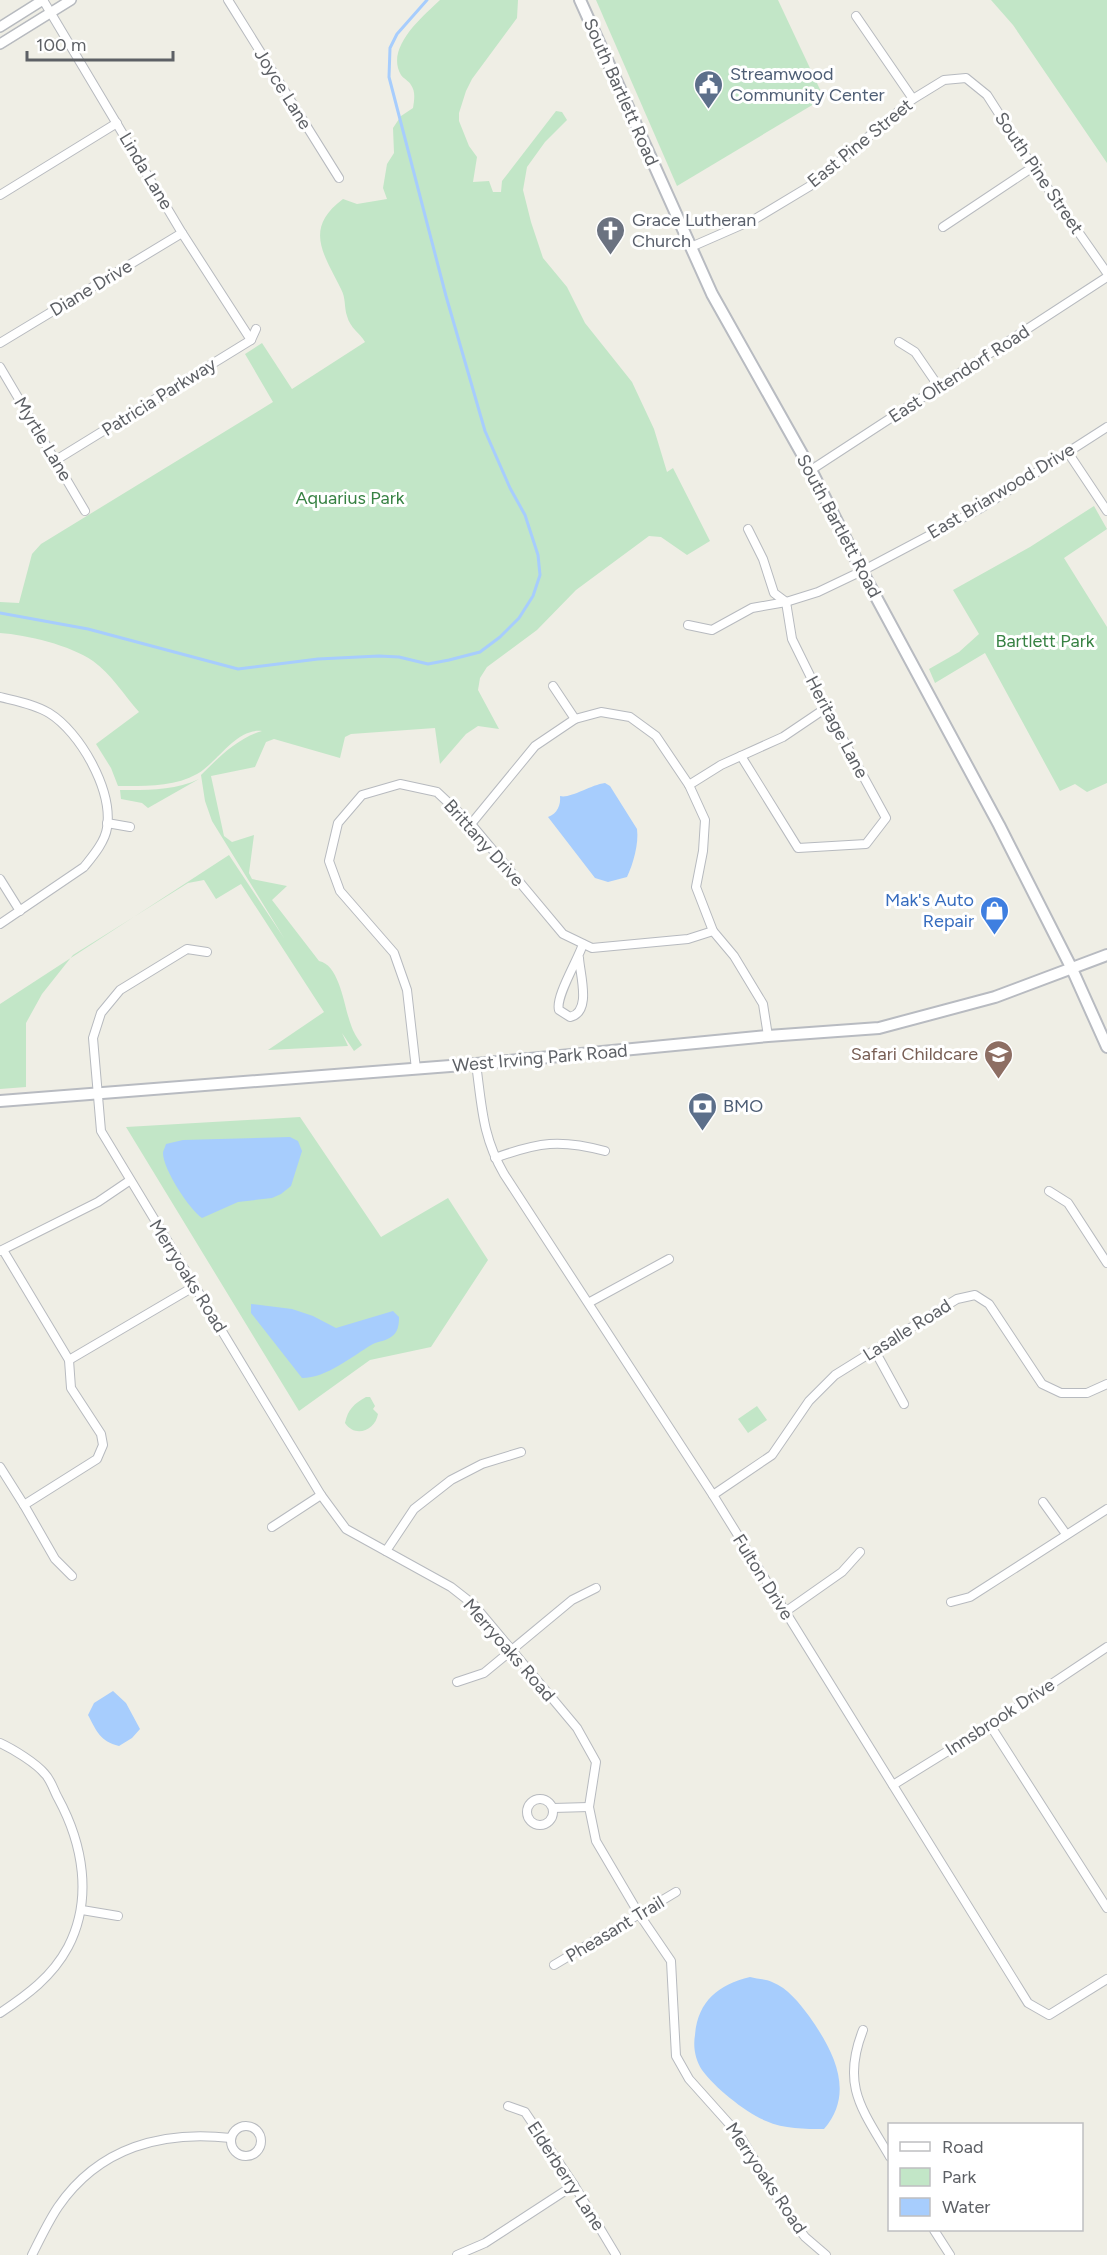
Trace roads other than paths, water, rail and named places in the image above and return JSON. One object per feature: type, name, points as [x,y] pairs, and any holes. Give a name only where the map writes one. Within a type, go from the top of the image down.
[{"type":"main road","name":"South Bartlett Road","points":[[580,0],[712,294],[811,470],[862,571],[999,825],[1072,969],[1107,1047]]},
{"type":"main road","name":"West Irving Park Road","points":[[0,1101],[416,1069],[768,1036],[879,1028],[995,997],[1107,955]]},
{"type":"street","points":[[0,27],[43,0]]},
{"type":"street","name":"Linda Lane","points":[[43,0],[182,233],[251,340]]},
{"type":"street","points":[[0,44],[71,0]]},
{"type":"street","name":"Joyce Lane","points":[[228,0],[339,178]]},
{"type":"street","points":[[856,16],[913,99]]},
{"type":"street","name":"East Pine Street","points":[[691,247],[755,219],[810,186],[913,99],[944,80],[966,78]]},
{"type":"street","name":"South Pine Street","points":[[966,78],[987,95],[1107,275]]},
{"type":"street","points":[[0,195],[117,123]]},
{"type":"street","points":[[943,227],[1033,167]]},
{"type":"street","name":"Diane Drive","points":[[0,343],[182,233]]},
{"type":"street","name":"East Oltendorf Road","points":[[811,470],[1107,275]]},
{"type":"street","points":[[251,340],[256,329]]},
{"type":"street","name":"Patricia Parkway","points":[[56,460],[251,340]]},
{"type":"street","points":[[898,342],[915,352],[939,387]]},
{"type":"street","name":"Myrtle Lane","points":[[0,367],[86,511]]},
{"type":"street","name":"East Briarwood Drive","points":[[688,626],[712,630],[752,608],[786,602],[818,592],[981,508],[1107,427]]},
{"type":"street","points":[[1067,451],[1107,511]]},
{"type":"street","points":[[748,529],[764,559],[774,593],[786,602]]},
{"type":"street","name":"Heritage Lane","points":[[741,756],[798,848],[866,844],[886,818],[826,708],[792,639],[786,602]]},
{"type":"street","points":[[554,686],[575,719]]},
{"type":"street","points":[[0,697],[45,711],[69,730],[89,760],[103,788],[108,813],[107,831],[84,867],[0,924]]},
{"type":"street","points":[[689,785],[721,765],[783,737],[826,708]]},
{"type":"street","points":[[471,824],[536,746],[575,719],[601,712],[630,717],[656,736],[689,785],[705,820],[703,851],[696,887],[713,932],[734,956],[763,1004],[768,1036]]},
{"type":"street","name":"Brittany Drive","points":[[416,1069],[406,990],[394,954],[339,891],[329,861],[332,842],[341,817],[362,795],[400,784],[437,792],[471,824],[563,934],[592,948],[688,939],[713,932]]},
{"type":"street","points":[[108,823],[130,827]]},
{"type":"street","points":[[0,879],[20,911]]},
{"type":"street","points":[[579,958],[583,1005],[576,1015],[570,1017],[564,1015],[558,1007],[559,1000],[579,958],[583,944]]},
{"type":"street","name":"Merryoaks Road","points":[[207,952],[187,949],[120,990],[101,1013],[93,1038],[96,1094],[101,1131],[129,1181],[321,1495],[346,1529],[451,1587],[474,1605],[577,1728],[596,1762],[589,1807],[596,1841],[639,1914],[671,1961],[676,2056],[689,2079],[740,2136],[786,2212],[806,2237],[826,2255]]},
{"type":"street","name":"Fulton Drive","points":[[476,1064],[485,1133],[495,1158],[713,1495],[1028,2003],[1049,2015],[1107,1979]]},
{"type":"street","points":[[495,1158],[529,1147],[564,1142],[605,1150]]},
{"type":"street","points":[[24,1505],[97,1459],[103,1445],[101,1434],[71,1388],[69,1360],[1,1250],[98,1202],[129,1181]]},
{"type":"street","points":[[1049,1191],[1068,1203],[1107,1263]]},
{"type":"street","points":[[590,1302],[669,1258]]},
{"type":"street","points":[[69,1360],[195,1286]]},
{"type":"street","name":"Lasalle Road","points":[[713,1495],[772,1455],[809,1401],[835,1375],[957,1299],[975,1295],[990,1304],[1042,1383],[1061,1393],[1087,1393],[1107,1384]]},
{"type":"street","points":[[875,1351],[904,1404]]},
{"type":"street","points":[[386,1551],[414,1509],[451,1480],[482,1464],[521,1452]]},
{"type":"street","points":[[0,1467],[55,1559],[72,1576]]},
{"type":"street","points":[[272,1527],[321,1495]]},
{"type":"street","points":[[1043,1502],[1066,1534]]},
{"type":"street","points":[[951,1602],[970,1597],[1107,1509]]},
{"type":"street","points":[[785,1612],[842,1572],[860,1552]]},
{"type":"street","points":[[457,1682],[484,1673],[572,1600],[596,1588]]},
{"type":"street","name":"Innsbrook Drive","points":[[893,1785],[990,1725],[1107,1647]]},
{"type":"street","points":[[990,1725],[1107,1908]]},
{"type":"street","points":[[0,1743],[10,1747],[45,1774],[66,1812],[81,1857],[82,1910],[68,1948],[37,1988],[0,2013]]},
{"type":"street","points":[[553,1808],[589,1807]]},
{"type":"street","name":"Pheasant Trail","points":[[554,1965],[676,1892]]},
{"type":"street","points":[[82,1910],[118,1916]]},
{"type":"street","points":[[862,2030],[855,2057],[854,2086],[860,2105],[888,2154]]},
{"type":"street","name":"Elderberry Lane","points":[[508,2106],[525,2112],[574,2185],[616,2255]]},
{"type":"street","points":[[32,2255],[51,2219],[66,2197],[93,2170],[110,2158],[144,2143],[171,2137],[205,2135],[231,2138]]},
{"type":"street","points":[[458,2255],[485,2243],[574,2185]]},
{"type":"street","points":[[935,2231],[950,2255]]},
{"type":"water","points":[[605,783],[610,786],[637,829],[635,854],[627,877],[608,882],[595,878],[548,817],[558,809],[560,796],[569,796]]},
{"type":"water","points":[[290,1137],[298,1141],[302,1151],[291,1186],[272,1198],[238,1202],[202,1218],[190,1206],[178,1188],[164,1160],[163,1153],[166,1144],[183,1140]]},
{"type":"water","points":[[251,1304],[292,1309],[313,1316],[336,1328],[393,1311],[399,1317],[399,1323],[395,1333],[389,1338],[373,1344],[339,1366],[321,1374],[302,1378],[251,1313]]},
{"type":"water","points":[[113,1691],[126,1703],[140,1729],[132,1738],[119,1746],[103,1738],[88,1715],[94,1703]]},
{"type":"water","points":[[750,1977],[770,1981],[788,1992],[818,2029],[833,2057],[838,2071],[839,2101],[834,2115],[824,2129],[787,2127],[758,2117],[722,2092],[700,2066],[695,2053],[694,2039],[700,2013],[705,2004],[719,1990]]},
{"type":"waterway","points":[[0,613],[88,629],[238,669],[318,659],[379,656],[399,657],[428,664],[480,652],[500,637],[519,618],[533,596],[540,575],[538,555],[525,515],[510,488],[485,431],[446,296],[389,77],[390,48],[397,34],[427,0]]},
{"type":"place","name":"Streamwood Community Center","points":[[709,110]]},
{"type":"place","name":"Grace Lutheran Church","points":[[611,256]]},
{"type":"place","name":"Mak's Auto Repair","points":[[995,936]]},
{"type":"place","name":"Safari Childcare","points":[[999,1080]]},
{"type":"place","name":"BMO","points":[[702,1132]]},
{"type":"park label","name":"Aquarius Park","points":[[350,498]]},
{"type":"park label","name":"Bartlett Park","points":[[1045,641]]}]
